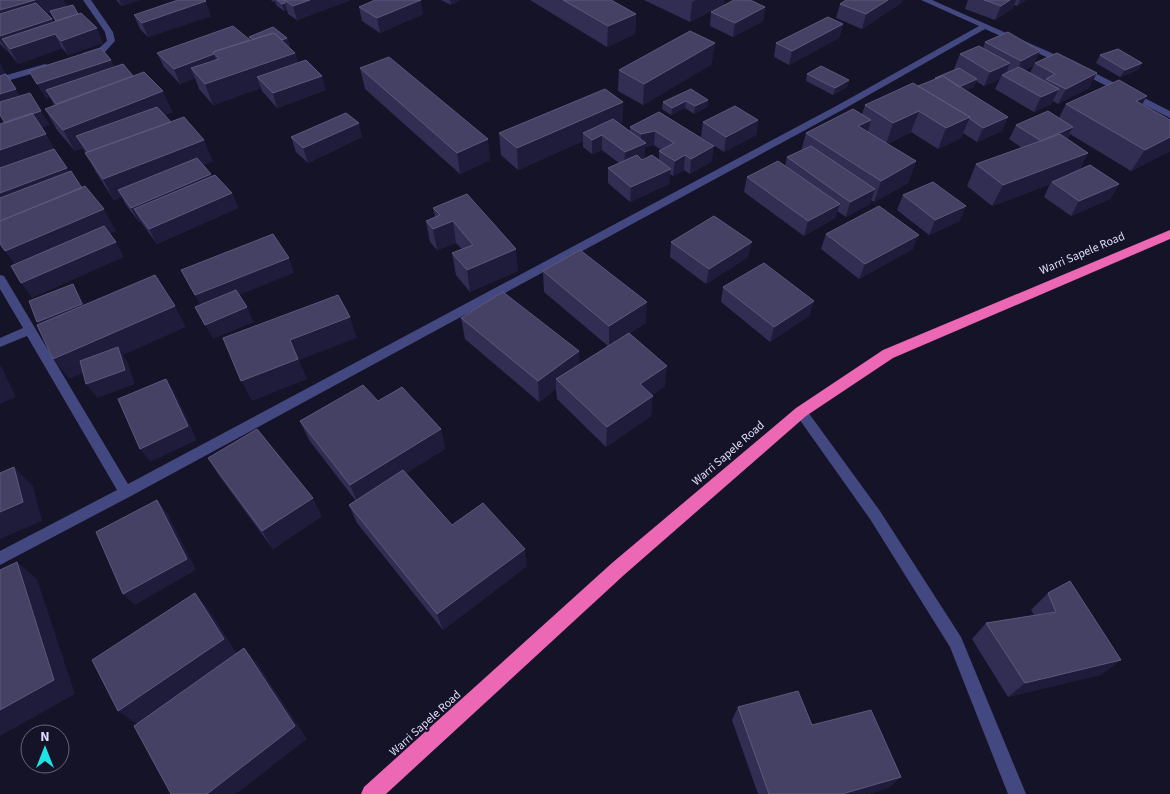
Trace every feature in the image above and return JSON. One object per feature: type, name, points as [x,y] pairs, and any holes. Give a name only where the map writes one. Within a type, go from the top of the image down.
[{"type":"highway","name":"Warri Sapele Road","points":[[371,794],[618,569],[801,412],[888,354],[1170,234]]},
{"type":"street","points":[[77,58],[102,50],[111,41],[110,32],[87,0]]},
{"type":"street","points":[[925,0],[1109,83],[1170,115]]},
{"type":"street","points":[[0,558],[832,112],[985,26]]},
{"type":"street","points":[[0,80],[52,66]]},
{"type":"street","points":[[0,279],[126,492]]},
{"type":"street","points":[[0,343],[30,329]]},
{"type":"street","points":[[801,412],[875,515],[956,642],[1017,794]]},
{"type":"building","points":[[0,0],[35,0],[0,10]]},
{"type":"building","points":[[178,0],[206,1],[142,23],[134,15]]},
{"type":"building","points":[[277,0],[284,0],[285,3],[282,4]]},
{"type":"building","points":[[284,0],[310,0],[293,6]]},
{"type":"building","points":[[375,0],[421,0],[377,18],[359,7]]},
{"type":"building","points":[[563,0],[611,0],[636,14],[608,26]]},
{"type":"building","points":[[734,0],[750,0],[765,7],[735,23],[711,12]]},
{"type":"building","points":[[846,0],[888,0],[866,14],[840,4]]},
{"type":"building","points":[[984,0],[1010,0],[1001,6]]},
{"type":"building","points":[[36,3],[52,19],[0,36],[0,14]]},
{"type":"building","points":[[73,5],[78,14],[56,21],[50,11]]},
{"type":"building","points":[[81,13],[97,28],[61,41],[55,34],[10,49],[2,39]]},
{"type":"building","points":[[828,17],[843,24],[792,51],[776,43]]},
{"type":"building","points":[[233,26],[250,40],[213,52],[214,54],[174,69],[157,53]]},
{"type":"building","points":[[273,27],[287,38],[282,40],[274,33],[253,39],[249,37]]},
{"type":"building","points":[[690,31],[715,43],[644,84],[619,70]]},
{"type":"building","points":[[1008,32],[1040,51],[1021,61],[985,42]]},
{"type":"building","points":[[274,33],[295,53],[205,84],[191,68],[219,59],[213,52]]},
{"type":"building","points":[[979,46],[1010,63],[990,72],[960,54]]},
{"type":"building","points":[[101,48],[111,60],[37,84],[29,71]]},
{"type":"building","points":[[1118,49],[1142,63],[1125,70],[1100,55]]},
{"type":"building","points":[[1057,53],[1097,73],[1066,89],[1046,79],[1055,74],[1035,63]]},
{"type":"building","points":[[389,57],[488,139],[457,153],[360,68]]},
{"type":"building","points":[[306,60],[322,76],[273,93],[257,77]]},
{"type":"building","points":[[123,64],[133,76],[56,104],[46,90]]},
{"type":"building","points":[[821,66],[849,80],[835,88],[807,74]]},
{"type":"building","points":[[1019,67],[1059,89],[1041,97],[1002,75]]},
{"type":"building","points":[[959,68],[977,79],[959,87],[943,76],[935,78]]},
{"type":"building","points":[[144,72],[163,91],[63,130],[45,109]]},
{"type":"building","points":[[6,74],[16,89],[0,94],[0,76]]},
{"type":"building","points":[[943,76],[1008,117],[983,128],[970,117],[918,86]]},
{"type":"building","points":[[1119,80],[1147,96],[1136,101],[1170,120],[1170,137],[1145,150],[1066,104]]},
{"type":"building","points":[[913,83],[970,117],[946,128],[919,111],[893,123],[865,105]]},
{"type":"building","points":[[605,89],[623,102],[517,148],[499,133]]},
{"type":"building","points":[[691,89],[708,100],[695,106],[686,101],[672,108],[663,102]]},
{"type":"building","points":[[30,93],[41,111],[5,123],[0,115],[0,102]]},
{"type":"building","points":[[735,106],[758,120],[726,137],[703,122]]},
{"type":"building","points":[[157,107],[171,122],[88,152],[76,136]]},
{"type":"building","points":[[853,109],[871,120],[858,126],[916,161],[881,181],[806,133]]},
{"type":"building","points":[[1048,111],[1073,127],[1041,141],[1016,125]]},
{"type":"building","points":[[659,112],[714,146],[691,159],[685,155],[675,161],[659,151],[674,143],[655,131],[641,134],[630,127]]},
{"type":"building","points":[[32,113],[46,134],[0,150],[0,124]]},
{"type":"building","points":[[346,113],[359,123],[303,148],[291,137]]},
{"type":"building","points":[[184,117],[204,140],[103,179],[85,153]]},
{"type":"building","points":[[613,119],[646,143],[625,152],[602,135],[592,140],[583,133]]},
{"type":"building","points":[[1060,134],[1088,153],[1003,185],[976,164]]},
{"type":"building","points":[[811,146],[875,189],[850,202],[787,157]]},
{"type":"building","points":[[54,149],[67,168],[0,193],[0,168]]},
{"type":"building","points":[[637,155],[642,160],[652,155],[671,169],[631,187],[608,168]]},
{"type":"building","points":[[197,158],[211,174],[131,208],[118,190]]},
{"type":"building","points":[[778,161],[840,204],[808,221],[747,177]]},
{"type":"building","points":[[1090,165],[1119,184],[1079,201],[1052,182]]},
{"type":"building","points":[[71,171],[82,188],[0,221],[0,198]]},
{"type":"building","points":[[215,175],[232,193],[149,229],[134,209]]},
{"type":"building","points":[[933,182],[966,206],[935,220],[903,195]]},
{"type":"building","points":[[85,186],[104,209],[5,251],[0,244],[0,221]]},
{"type":"building","points":[[467,194],[516,249],[467,270],[452,253],[473,245],[453,221],[433,229],[426,221],[440,215],[433,208]]},
{"type":"building","points":[[879,206],[919,235],[865,264],[826,234]]},
{"type":"building","points":[[714,216],[752,242],[709,269],[671,242]]},
{"type":"building","points":[[104,226],[116,242],[21,283],[11,266]]},
{"type":"building","points":[[273,234],[289,258],[195,295],[181,270]]},
{"type":"building","points":[[580,250],[647,302],[609,326],[543,271]]},
{"type":"building","points":[[764,263],[814,301],[774,327],[723,287]]},
{"type":"building","points":[[155,275],[175,306],[53,359],[37,325]]},
{"type":"building","points":[[73,284],[82,304],[37,322],[29,301]]},
{"type":"building","points":[[236,290],[247,307],[205,325],[195,307]]},
{"type":"building","points":[[503,292],[579,351],[538,381],[461,318]]},
{"type":"building","points":[[338,295],[350,317],[290,340],[298,359],[241,381],[223,338]]},
{"type":"building","points":[[629,333],[667,366],[640,384],[653,396],[607,427],[556,379]]},
{"type":"building","points":[[118,347],[125,370],[86,384],[80,361]]},
{"type":"building","points":[[166,379],[188,426],[140,449],[118,399]]},
{"type":"building","points":[[363,385],[378,401],[402,387],[441,429],[350,485],[300,421]]},
{"type":"building","points":[[257,429],[313,498],[262,531],[208,458]]},
{"type":"building","points":[[14,467],[23,502],[0,512],[0,473]]},
{"type":"building","points":[[403,470],[452,525],[483,503],[525,549],[437,614],[349,505]]},
{"type":"building","points":[[157,500],[187,559],[123,594],[96,532]]},
{"type":"building","points":[[17,562],[54,680],[0,710],[0,570]]},
{"type":"building","points":[[1070,581],[1121,660],[1025,683],[986,623],[1056,612],[1048,593]]},
{"type":"building","points":[[195,593],[224,639],[118,711],[92,660]]},
{"type":"building","points":[[244,648],[295,726],[207,794],[171,794],[134,726]]},
{"type":"building","points":[[798,691],[812,725],[871,710],[901,777],[842,794],[769,794],[738,707]]}]
